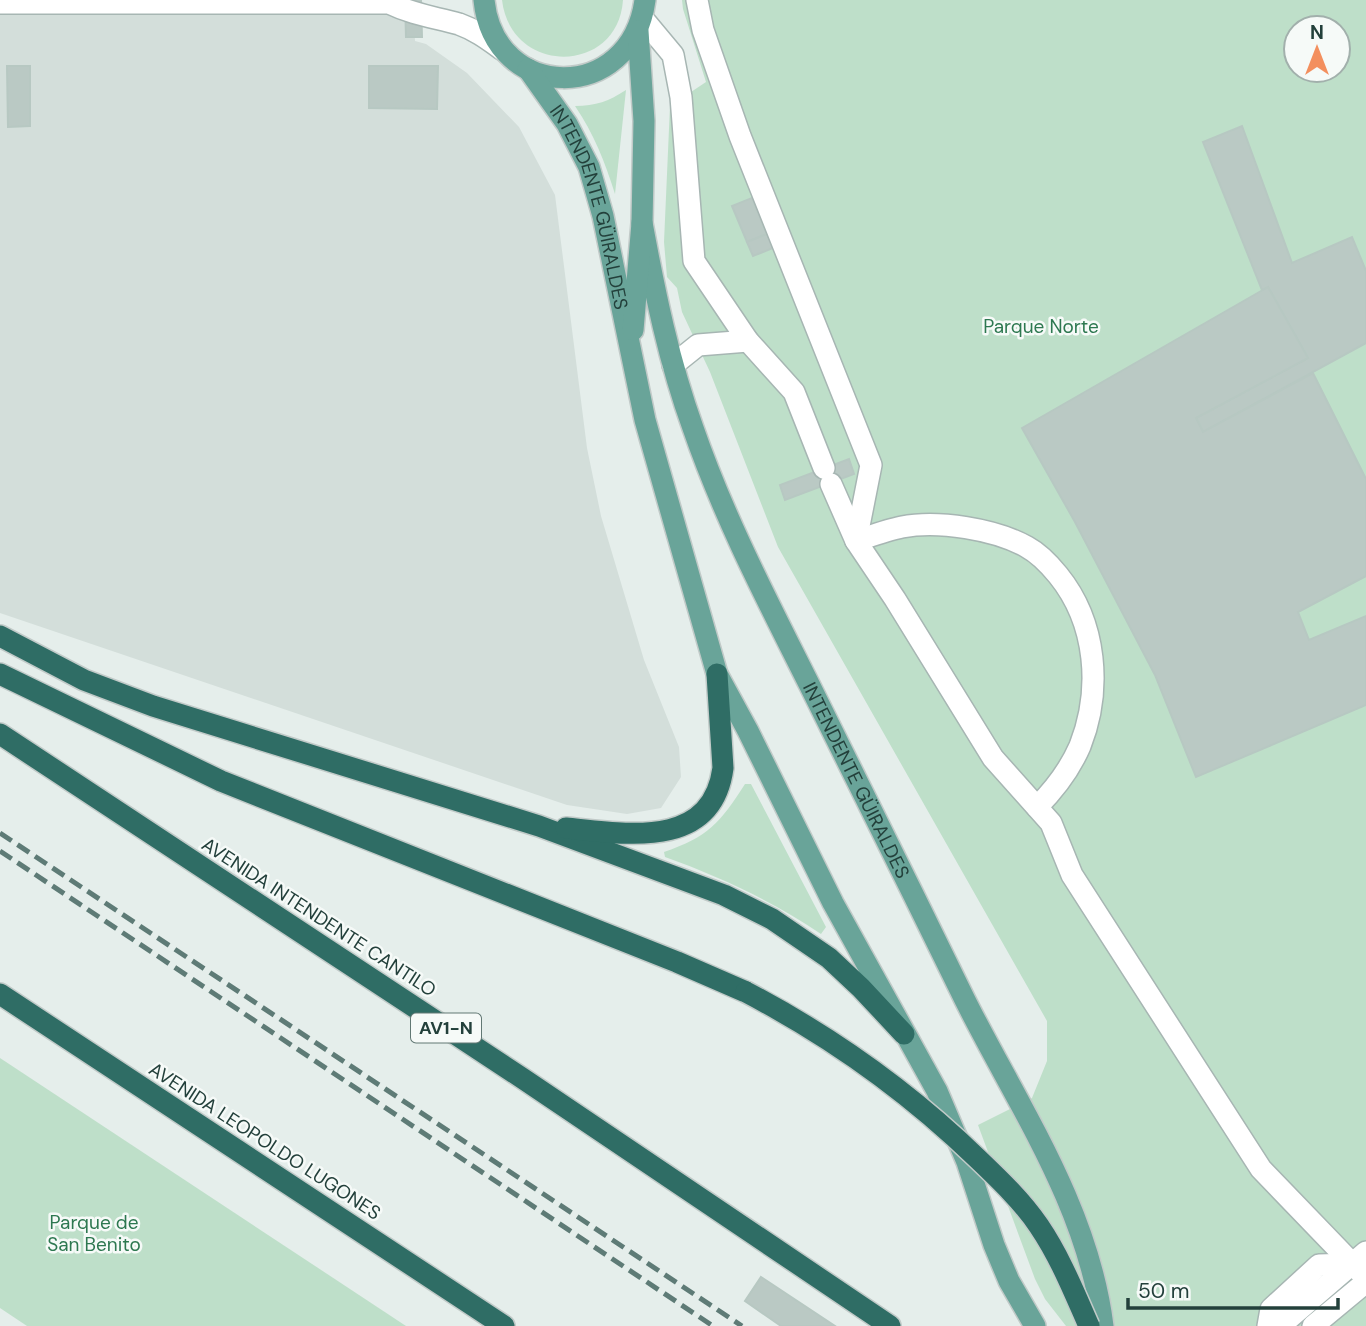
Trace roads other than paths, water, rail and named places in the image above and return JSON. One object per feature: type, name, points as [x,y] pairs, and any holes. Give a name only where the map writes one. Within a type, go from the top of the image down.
[{"type":"highway","points":[[0,636],[84,680],[153,706],[539,826],[724,895],[772,919],[829,958],[904,1034]]},
{"type":"highway","points":[[0,674],[221,781],[677,962],[746,992],[799,1020],[889,1080],[1012,1192],[1038,1224],[1055,1251],[1088,1326]]},
{"type":"highway","points":[[539,826],[626,834],[648,833],[679,828],[710,807],[722,776],[723,739],[717,674]]},
{"type":"highway","name":"AVENIDA INTENDENTE CANTILO","points":[[0,734],[499,1063],[890,1326]]},
{"type":"highway","name":"AVENIDA LEOPOLDO LUGONES","points":[[0,994],[504,1326]]},
{"type":"main road","points":[[484,0],[490,27],[503,50],[528,69],[552,77],[579,77],[603,68],[624,52],[642,17]]},
{"type":"main road","name":"INTENDENTE GÜIRALDES","points":[[632,354],[642,223],[642,17]]},
{"type":"main road","name":"INTENDENTE GÜIRALDES","points":[[528,69],[567,124],[589,167],[603,216],[664,491],[717,674],[748,731],[832,903],[904,1034]]},
{"type":"main road","name":"INTENDENTE GÜIRALDES","points":[[642,223],[655,294],[673,365],[693,429],[728,519],[985,1040],[1054,1168],[1075,1216],[1091,1265],[1103,1326]]},
{"type":"main road","points":[[904,1034],[922,1062],[953,1126],[993,1245],[1009,1281],[1035,1326]]},
{"type":"lane","points":[[697,0],[703,30],[740,136],[871,466],[856,541]]},
{"type":"lane","points":[[0,3],[392,2],[413,14],[461,25],[483,35],[503,50]]},
{"type":"lane","points":[[642,17],[673,55],[679,86],[694,261],[748,341],[794,392],[856,541],[993,758],[1051,823],[1072,875],[1261,1170],[1363,1269]]},
{"type":"lane","points":[[673,365],[698,345],[748,341]]},
{"type":"lane","points":[[856,541],[904,527],[943,526],[991,532],[1027,547],[1045,560],[1068,587],[1084,617],[1093,658],[1093,703],[1079,748],[1056,787],[1037,807]]},
{"type":"lane","points":[[1268,1326],[1271,1309],[1319,1265],[1363,1269]]},
{"type":"lane","points":[[1280,1326],[1363,1269]]},
{"type":"lane","points":[[1314,1326],[1363,1269]]},
{"type":"railway","points":[[0,833],[742,1326]]},
{"type":"railway","points":[[0,851],[713,1326]]},
{"type":"park label","name":"Parque Norte","points":[[1041,326]]},
{"type":"park label","name":"Parque de San Benito","points":[[94,1233]]}]
